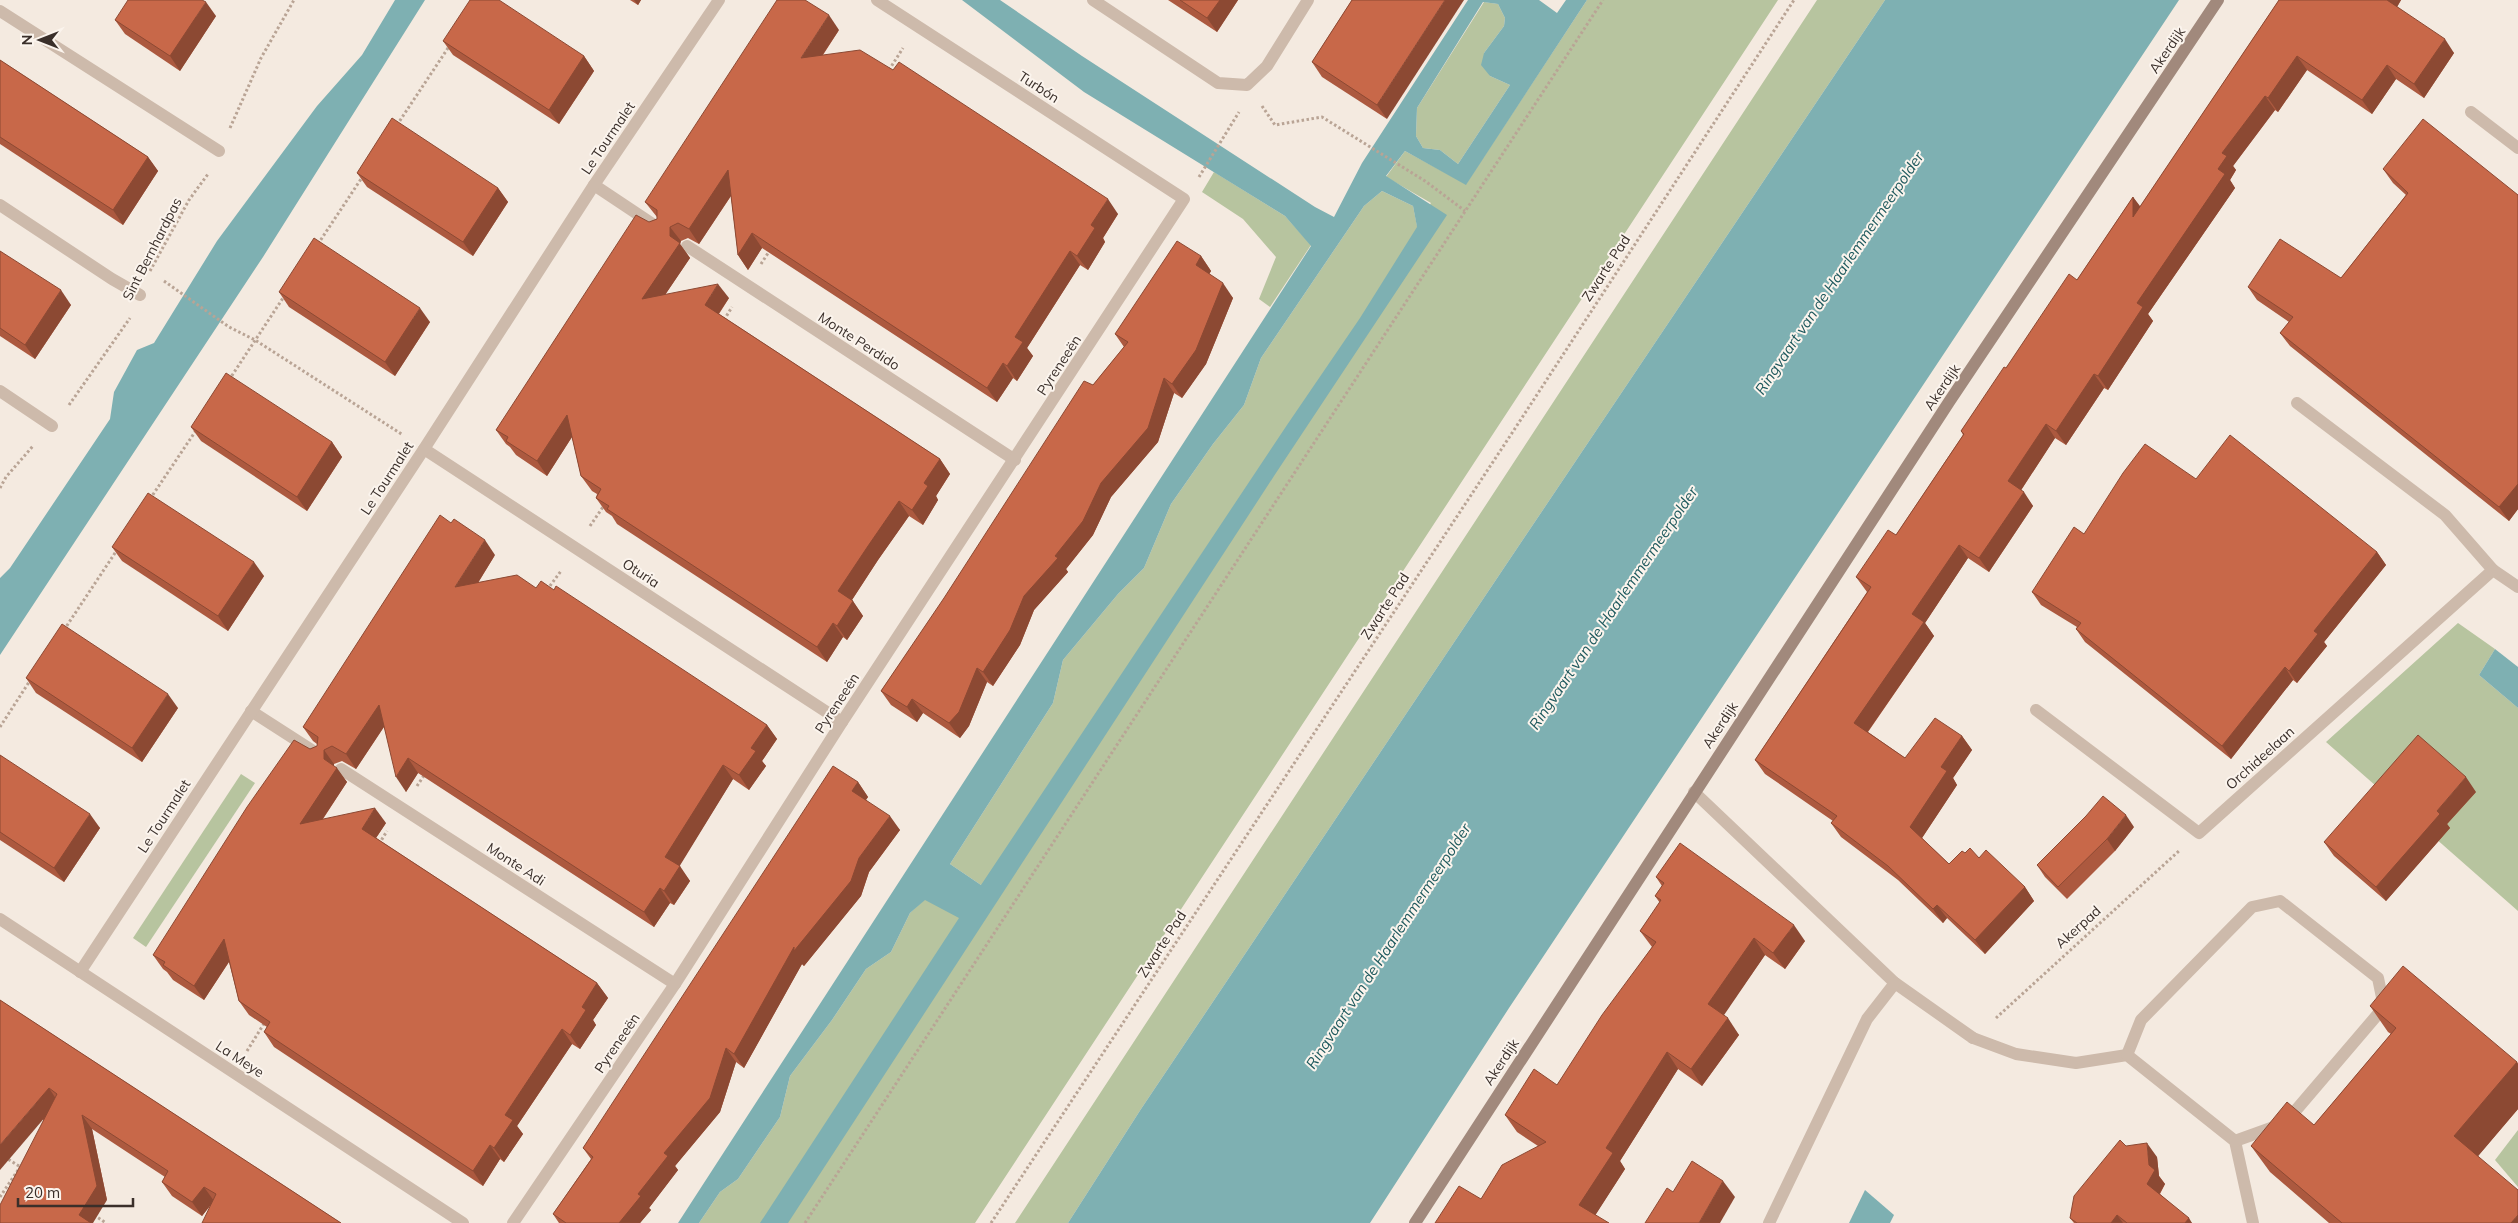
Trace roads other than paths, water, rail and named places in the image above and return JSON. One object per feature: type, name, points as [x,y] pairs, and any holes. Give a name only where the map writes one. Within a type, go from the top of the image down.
[{"type":"street","name":"Le Tourmalet","points":[[80,972],[424,449],[594,185],[719,0]]},
{"type":"street","name":"Turbón","points":[[877,0],[1184,199]]},
{"type":"street","points":[[1092,0],[1218,83],[1247,85],[1267,66],[1308,0]]},
{"type":"street","name":"Akerdijk","points":[[1415,1223],[1949,402],[2218,0]]},
{"type":"street","points":[[0,11],[219,151]]},
{"type":"street","points":[[2471,112],[2518,148]]},
{"type":"street","points":[[594,185],[660,229]]},
{"type":"street","name":"Pyreneeën","points":[[514,1223],[674,984],[842,722],[1184,199]]},
{"type":"street","points":[[0,204],[112,279],[140,295]]},
{"type":"street","name":"Monte Perdido","points":[[687,246],[1015,460]]},
{"type":"street","points":[[0,392],[52,426]]},
{"type":"street","points":[[2297,403],[2445,515],[2493,570],[2518,587]]},
{"type":"street","name":"Oturia","points":[[424,449],[842,722]]},
{"type":"street","name":"Orchideelaan","points":[[2036,710],[2199,833],[2493,570]]},
{"type":"street","points":[[251,711],[321,756]]},
{"type":"street","name":"Monte Adi","points":[[341,769],[674,984]]},
{"type":"street","points":[[1694,792],[1895,983],[1973,1038],[2016,1054],[2076,1063],[2127,1055],[2235,1141],[2253,1223]]},
{"type":"street","points":[[2127,1055],[2141,1020],[2252,907],[2280,900],[2378,978],[2384,1007],[2285,1123],[2235,1141]]},
{"type":"street","name":"La Meye","points":[[0,919],[463,1223]]},
{"type":"street","points":[[1769,1223],[1867,1019],[1895,983]]},
{"type":"water","points":[[395,0],[425,0],[263,257],[0,655],[0,578],[10,568],[110,419],[114,392],[137,350],[154,343],[217,241],[317,106],[362,55]]},
{"type":"water","points":[[962,0],[1000,0],[1082,56],[1315,207],[1334,217],[1362,163],[1468,0],[1539,0],[1557,13],[1566,0],[1587,0],[1466,185],[1405,151],[1386,176],[1447,215],[1274,476],[788,1223],[760,1223],[959,918],[925,900],[910,913],[891,952],[866,969],[832,1020],[790,1076],[780,1117],[738,1179],[720,1192],[699,1223],[678,1223],[1311,246],[1285,216],[1084,92]],"holes":[[[1483,2],[1498,4],[1505,18],[1504,26],[1484,53],[1481,65],[1490,76],[1510,85],[1458,164],[1440,150],[1423,148],[1416,136],[1417,108]],[[1382,191],[1413,206],[1417,227],[1360,318],[981,885],[950,864],[1053,703],[1063,660],[1118,594],[1144,568],[1171,504],[1213,444],[1244,405],[1261,358],[1364,206]]]},
{"type":"water","name":"Ringvaart van de Haarlemmermeerpolder","points":[[1885,0],[2179,0],[1509,1008],[1370,1223],[1068,1223],[1141,1109]]},
{"type":"water","points":[[2495,649],[2518,667],[2518,708],[2479,675]]},
{"type":"water","points":[[1865,1190],[1894,1215],[1890,1223],[1849,1223]]}]
